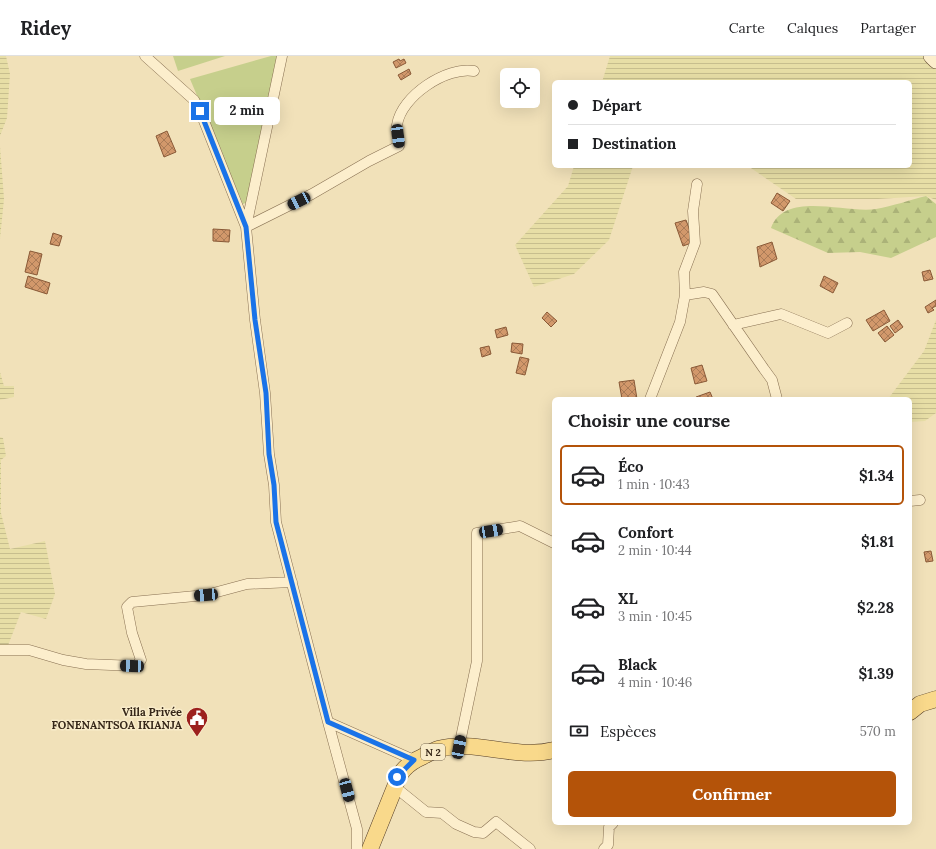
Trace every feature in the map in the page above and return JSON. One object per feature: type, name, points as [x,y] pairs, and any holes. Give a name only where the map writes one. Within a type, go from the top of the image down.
[{"type":"main road","points":[[931,56],[936,61]]},
{"type":"main road","points":[[912,710],[920,704],[936,699]]},
{"type":"main road","name":"N 2","points":[[370,849],[395,787],[397,777],[414,760],[438,749],[459,747],[531,754],[552,750]]},
{"type":"street","points":[[145,56],[194,100],[200,111],[246,227],[255,320],[266,393],[269,454],[274,485],[276,522],[357,829],[357,849]]},
{"type":"street","points":[[246,227],[282,56]]},
{"type":"street","points":[[246,227],[312,194],[369,161],[399,146],[397,126],[404,107],[412,96],[454,72],[466,70],[474,71]]},
{"type":"street","points":[[651,397],[680,322],[685,295],[684,272],[695,243],[692,211],[697,184]]},
{"type":"street","points":[[685,295],[704,292],[712,294],[772,380],[776,397]]},
{"type":"street","points":[[733,325],[781,314],[828,333],[847,323]]},
{"type":"street","points":[[459,747],[477,661],[477,533],[520,526],[552,542]]},
{"type":"street","points":[[0,650],[29,650],[63,660],[86,664],[136,666],[141,660],[132,633],[127,607],[132,602],[206,595],[247,584],[292,582]]},
{"type":"street","points":[[328,722],[414,760]]},
{"type":"street","points":[[395,787],[426,812],[442,813],[456,824],[474,832],[483,833],[496,822],[530,849]]},
{"type":"street","points":[[604,849],[608,845],[609,827],[611,825]]},
{"type":"shaded area","points":[[0,56],[6,56],[10,74],[7,118],[0,136]]},
{"type":"shaded area","points":[[610,56],[936,56],[936,200],[926,196],[878,199],[796,199],[751,168],[912,168],[912,80],[603,80]]},
{"type":"shaded area","points":[[0,146],[4,199],[0,239]]},
{"type":"shaded area","points":[[573,168],[632,168],[609,240],[574,274],[534,287],[515,245],[568,186]]},
{"type":"shaded area","points":[[936,320],[936,413],[925,421],[912,422],[912,397],[890,397],[924,351]]},
{"type":"shaded area","points":[[0,372],[4,386],[14,386],[14,397],[0,400]]},
{"type":"shaded area","points":[[0,437],[3,438],[6,456],[1,460],[1,513],[10,549],[45,541],[55,594],[46,619],[21,612],[7,648],[0,647]]},
{"type":"green space","points":[[173,56],[225,56],[178,71]]},
{"type":"green space","points":[[271,56],[280,56],[250,201],[243,204],[190,79]]},
{"type":"green space","points":[[926,196],[936,204],[936,237],[891,258],[860,252],[828,253],[771,228],[778,216],[789,210],[802,207],[818,206],[863,210],[876,209]]},
{"type":"building","points":[[399,59],[400,61],[404,59],[406,63],[396,68],[393,62]]},
{"type":"building","points":[[409,69],[411,74],[401,80],[398,75]]},
{"type":"building","points":[[167,131],[176,152],[164,157],[156,136]]},
{"type":"building","points":[[777,193],[790,201],[783,211],[771,203]]},
{"type":"building","points":[[686,220],[694,242],[683,246],[675,223]]},
{"type":"building","points":[[213,229],[230,230],[229,242],[213,241]]},
{"type":"building","points":[[53,233],[62,236],[59,246],[50,244]]},
{"type":"building","points":[[772,242],[777,259],[760,267],[757,247]]},
{"type":"building","points":[[30,251],[42,254],[37,275],[25,272]]},
{"type":"building","points":[[930,270],[933,279],[924,281],[922,272]]},
{"type":"building","points":[[28,276],[50,283],[47,294],[25,287]]},
{"type":"building","points":[[824,276],[838,283],[833,293],[820,286]]},
{"type":"building","points":[[936,300],[936,306],[932,308],[934,310],[928,313],[925,307]]},
{"type":"building","points":[[884,310],[890,321],[873,331],[866,320]]},
{"type":"building","points":[[547,312],[557,321],[551,327],[542,318]]},
{"type":"building","points":[[898,320],[903,327],[895,333],[890,326]]},
{"type":"building","points":[[887,326],[894,335],[885,342],[878,333]]},
{"type":"building","points":[[506,327],[508,335],[497,338],[495,330]]},
{"type":"building","points":[[512,343],[523,344],[522,354],[511,352]]},
{"type":"building","points":[[489,346],[491,354],[482,357],[480,348]]},
{"type":"building","points":[[520,357],[529,359],[525,375],[516,373]]},
{"type":"building","points":[[702,365],[707,381],[695,384],[691,368]]},
{"type":"building","points":[[634,380],[637,397],[622,397],[619,382]]},
{"type":"building","points":[[710,392],[712,397],[696,397]]},
{"type":"building","points":[[931,551],[933,561],[926,562],[924,552]]},
{"type":"place","name":"Villa Privée FONENANTSOA IKIANJA","points":[[197,738]]},
{"type":"route","points":[[200,111],[246,227],[255,320],[266,393],[269,454],[274,485],[276,522],[328,722],[414,760],[397,777]]}]
